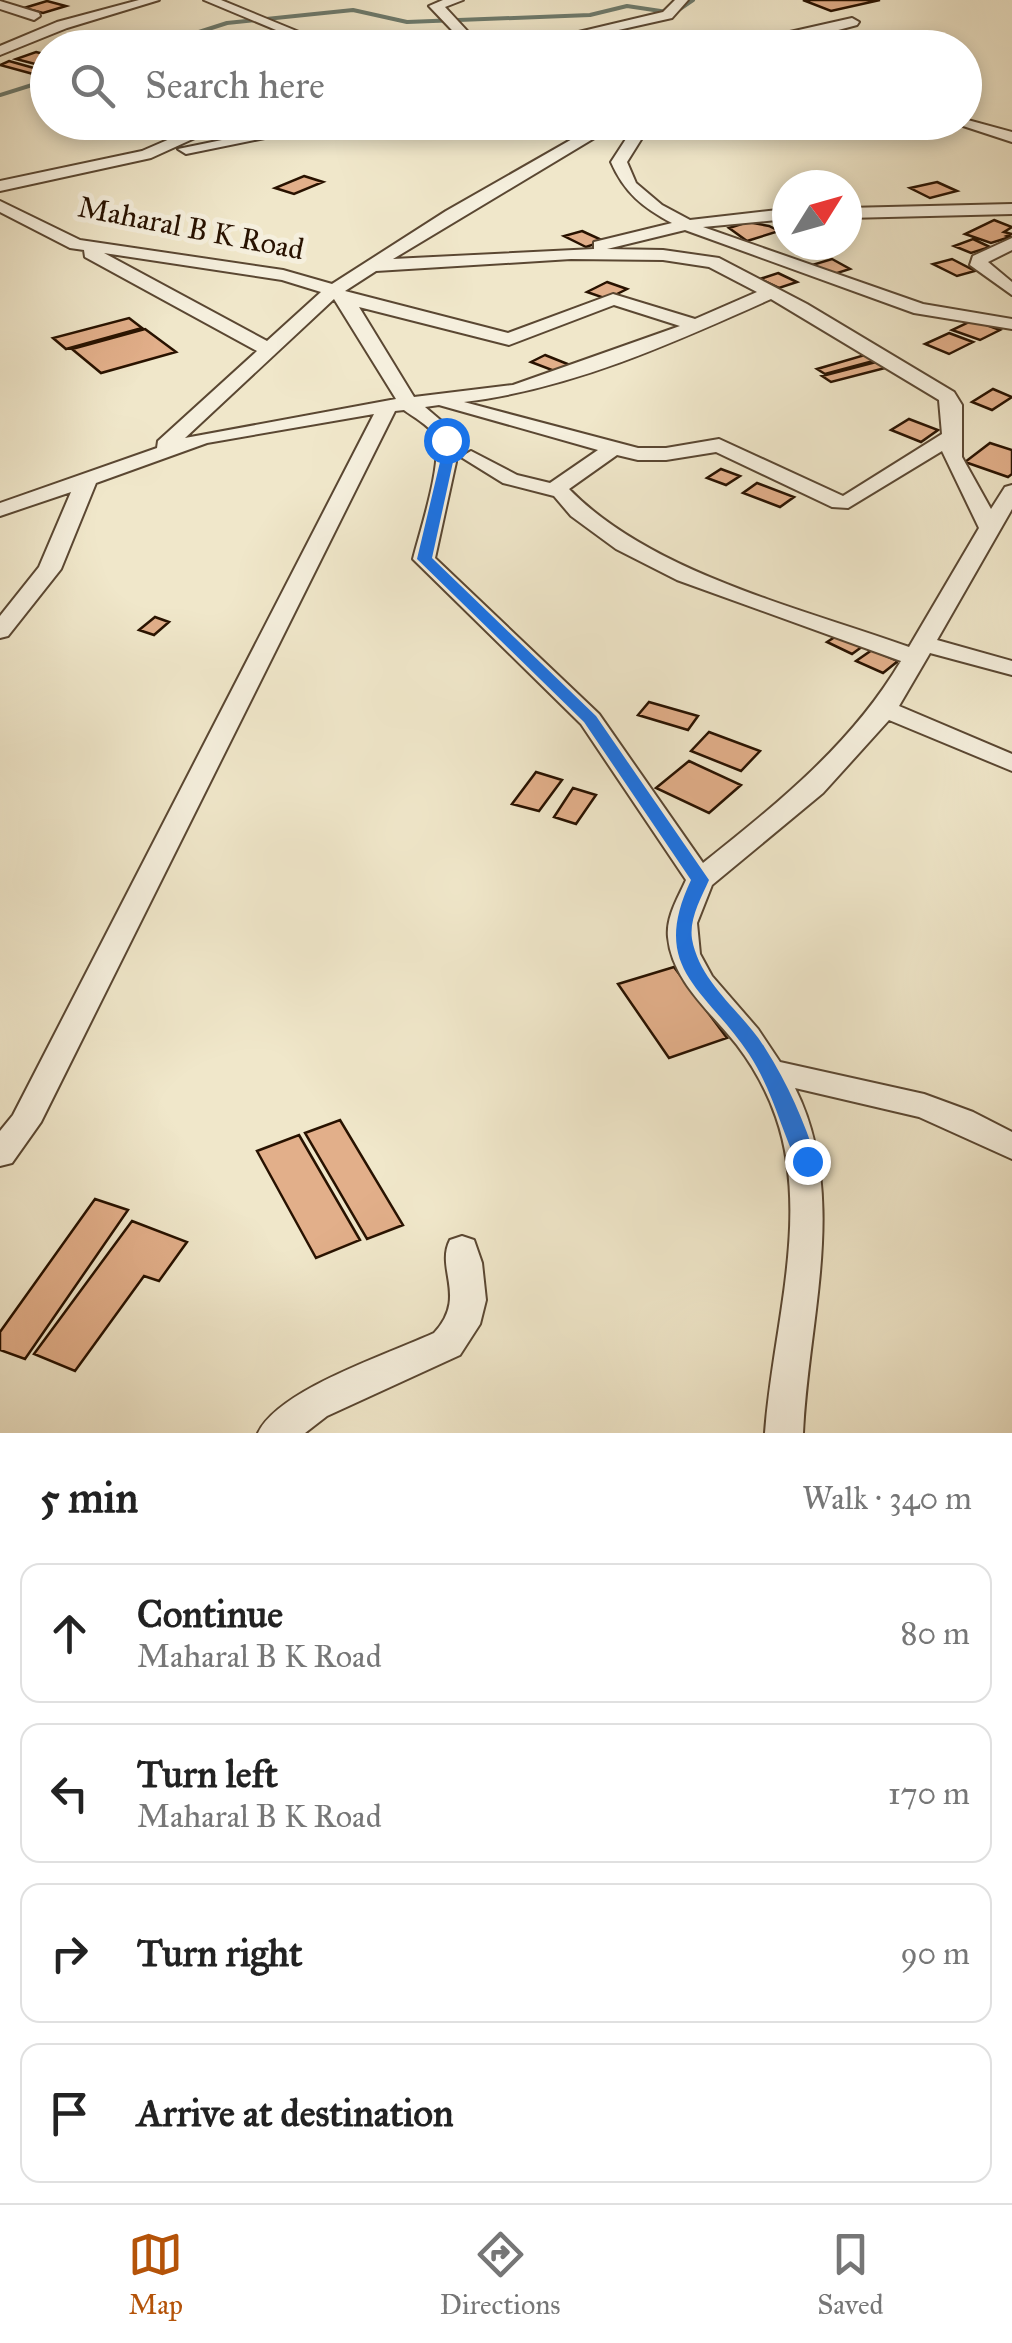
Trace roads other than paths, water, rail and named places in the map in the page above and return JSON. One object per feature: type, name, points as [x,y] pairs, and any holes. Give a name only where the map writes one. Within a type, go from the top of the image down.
[{"type":"street","points":[[52,30],[152,0]]},
{"type":"street","points":[[210,0],[289,30]]},
{"type":"street","points":[[457,0],[435,6],[456,21],[459,30]]},
{"type":"street","points":[[599,30],[667,15],[682,0]]},
{"type":"street","points":[[0,5],[34,16]]},
{"type":"street","points":[[823,30],[852,22]]},
{"type":"street","points":[[0,51],[30,39]]},
{"type":"street","points":[[982,129],[1012,137]]},
{"type":"street","points":[[146,155],[181,140]]},
{"type":"street","points":[[0,186],[233,140]]},
{"type":"street","points":[[157,452],[266,349],[371,266],[484,195],[582,140]]},
{"type":"street","points":[[634,140],[620,162],[629,185],[681,224],[798,269],[920,309],[1012,324]]},
{"type":"street","name":"Maharal B K Road","points":[[0,206],[76,244],[282,275],[339,295],[509,339],[612,299],[696,325]]},
{"type":"street","points":[[862,213],[1012,209]]},
{"type":"street","points":[[571,254],[681,224],[742,214],[772,214]]},
{"type":"street","points":[[76,244],[266,349]]},
{"type":"street","points":[[1012,244],[979,260],[979,264],[1012,290]]},
{"type":"street","points":[[371,266],[571,254],[689,257],[713,262],[772,292],[947,396],[952,404],[952,457],[990,528]]},
{"type":"street","points":[[0,510],[203,438],[398,405],[516,390],[696,325],[772,292]]},
{"type":"street","points":[[339,295],[398,405],[442,430],[449,449],[424,559],[590,719],[700,880]]},
{"type":"street","points":[[434,400],[612,449],[666,454],[720,445],[844,502],[952,436]]},
{"type":"street","points":[[0,1154],[34,1105],[398,405]]},
{"type":"street","points":[[555,489],[612,449]]},
{"type":"street","points":[[471,457],[510,478],[567,495],[579,512],[647,557],[749,600],[917,650],[1012,668]]},
{"type":"street","points":[[0,631],[50,569],[86,482]]},
{"type":"street","points":[[784,1433],[800,1282],[807,1161],[792,1116],[756,1050],[689,960],[682,936],[686,910],[700,880],[814,787],[885,708],[1012,491]]},
{"type":"street","points":[[885,708],[1012,764]]},
{"type":"street","points":[[768,1071],[924,1106],[1012,1146]]},
{"type":"street","points":[[277,1433],[314,1405],[447,1344],[462,1331],[470,1282],[462,1250]]},
{"type":"waterway","points":[[205,30],[227,23],[353,10],[407,22],[590,15],[627,6],[674,13],[693,0]]},
{"type":"waterway","points":[[0,95],[30,86]]}]
